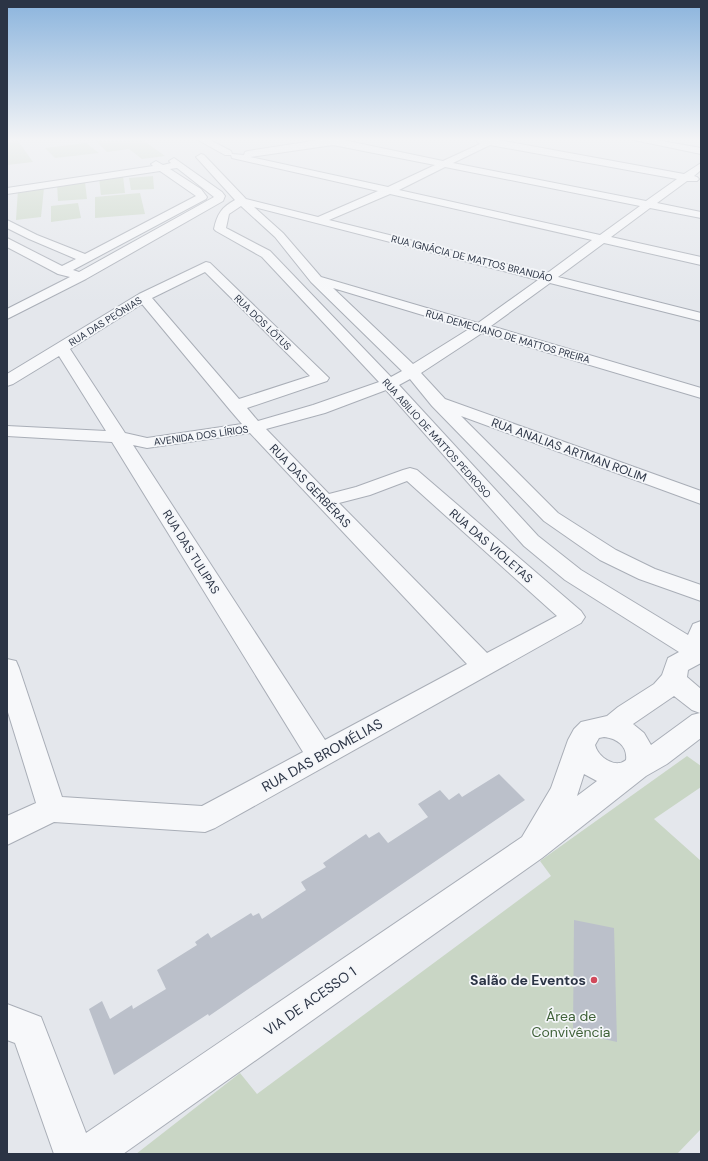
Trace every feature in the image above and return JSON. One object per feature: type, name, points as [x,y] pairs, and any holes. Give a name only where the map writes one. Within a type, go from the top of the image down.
[{"type":"street","points":[[199,194],[202,198]]},
{"type":"street","points":[[48,278],[202,198],[217,194]]},
{"type":"street","points":[[7,315],[135,247],[219,199],[220,196],[218,194]]},
{"type":"street","points":[[237,194],[255,215],[283,234],[316,279],[412,372],[438,402],[551,517],[608,555],[647,574],[701,593]]},
{"type":"street","points":[[300,227],[321,220],[381,194]]},
{"type":"street","points":[[403,194],[701,261]]},
{"type":"street","points":[[596,194],[701,215]]},
{"type":"street","name":"AVENIDA DOS LÍRIOS","points":[[7,431],[118,437],[148,442],[256,429],[322,412],[390,386],[412,372],[480,328],[662,194]]},
{"type":"street","points":[[242,201],[228,208],[222,214],[221,220],[255,215]]},
{"type":"street","name":"RUA IGNÁCIA DE MATTOS BRANDÃO","points":[[242,201],[701,317]]},
{"type":"street","name":"RUA ABILIO DE MATTOS PEDROSO","points":[[221,220],[220,229],[228,235],[242,240],[266,254],[390,386],[530,541],[573,575],[700,645]]},
{"type":"street","points":[[7,223],[33,237],[85,258]]},
{"type":"street","points":[[242,240],[254,240],[283,234]]},
{"type":"street","points":[[8,243],[33,237]]},
{"type":"street","points":[[8,243],[62,271],[81,276]]},
{"type":"street","points":[[115,243],[135,247]]},
{"type":"street","name":"RUA DAS PEÔNIAS","points":[[7,381],[144,297],[206,266]]},
{"type":"street","name":"RUA DOS LÓTUS","points":[[206,266],[321,378],[236,406]]},
{"type":"street","name":"RUA DEMECIANO DE MATTOS PREIRA","points":[[316,279],[701,393]]},
{"type":"street","name":"RUA DAS GERBÉRAS","points":[[144,297],[256,429],[484,666]]},
{"type":"street","name":"RUA DAS TULIPAS","points":[[62,348],[320,756]]},
{"type":"street","name":"RUA ANALIAS ARTMAN ROLIM","points":[[438,402],[701,498]]},
{"type":"street","name":"RUA DAS VIOLETAS","points":[[324,500],[363,491],[410,474],[573,617]]},
{"type":"street","name":"RUA DAS BROMÉLIAS","points":[[52,809],[205,819],[573,617]]},
{"type":"street","points":[[612,727],[627,714],[663,690],[674,679],[677,665],[700,645]]},
{"type":"street","points":[[7,668],[52,809],[7,830]]},
{"type":"street","points":[[674,679],[686,692],[701,703]]},
{"type":"street","points":[[581,740],[581,748],[584,756],[590,764],[598,770],[609,774],[619,775],[629,773],[657,756],[701,724]]},
{"type":"street","points":[[531,848],[564,793],[581,740],[590,730],[604,726],[612,727],[629,735],[637,745],[640,756],[640,762],[636,768]]},
{"type":"street","name":"VIA DE ACESSO 1","points":[[89,1154],[531,848],[636,768]]},
{"type":"street","points":[[8,1021],[28,1030],[74,1154]]},
{"type":"green space","points":[[18,194],[43,194],[41,217],[16,220]]},
{"type":"green space","points":[[58,194],[86,194],[87,199],[58,201]]},
{"type":"green space","points":[[140,194],[145,214],[95,218],[95,197]]},
{"type":"green space","points":[[78,203],[81,218],[51,222],[51,206]]},
{"type":"green space","name":"Área de Convivência","points":[[687,756],[701,766],[701,787],[654,819],[701,861],[701,1129],[677,1154],[136,1154],[240,1073],[257,1094],[551,876],[540,861]]},
{"type":"building","points":[[499,774],[525,800],[209,1016],[208,1014],[114,1075],[89,1009],[102,1001],[110,1019],[132,1005],[133,1009],[166,989],[157,970],[197,945],[195,942],[208,933],[211,938],[251,913],[253,916],[259,913],[262,919],[306,890],[301,882],[326,867],[323,863],[366,834],[369,838],[379,832],[388,843],[428,817],[418,804],[440,790],[449,800],[459,793],[462,797]]},
{"type":"building","name":"Salão de Eventos","points":[[574,920],[614,928],[617,1042],[573,1032]]},
{"type":"place","name":"Salão de Eventos","points":[[594,980]]}]
